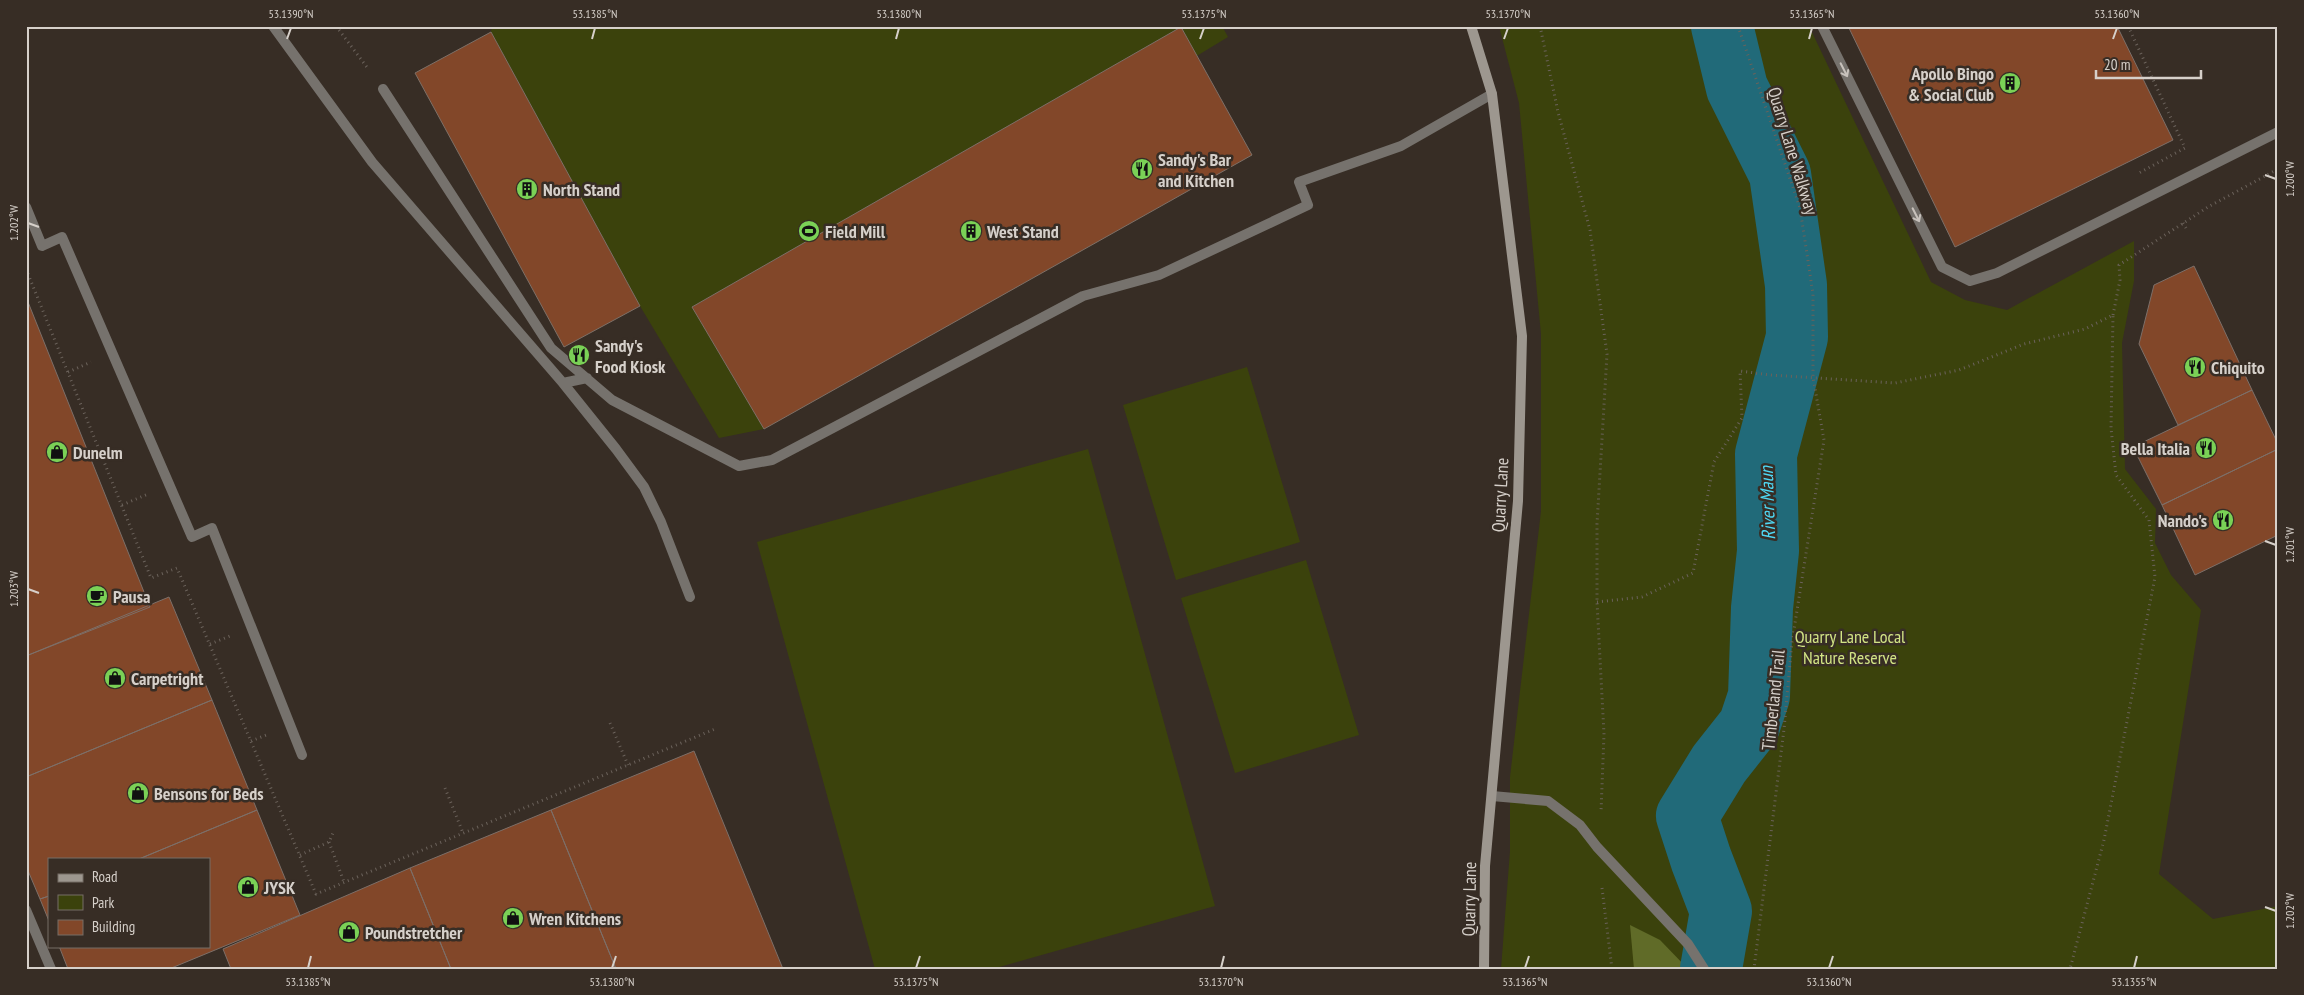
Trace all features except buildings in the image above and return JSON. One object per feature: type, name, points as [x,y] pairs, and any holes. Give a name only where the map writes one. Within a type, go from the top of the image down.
[{"type":"street","name":"Quarry Lane","points":[[1471,26],[1492,94],[1522,336],[1518,501],[1485,866],[1484,969]]},
{"type":"lane","points":[[273,26],[372,162],[563,383],[644,487],[661,522],[690,597]]},
{"type":"lane","points":[[1822,26],[1942,267],[1970,282],[1996,273],[2278,132]]},
{"type":"lane","points":[[383,89],[552,348],[612,400],[739,466],[772,460],[1083,296],[1159,275],[1308,205],[1299,182],[1401,146],[1492,94]]},
{"type":"lane","points":[[26,207],[42,246],[62,237],[192,537],[212,528],[302,755]]},
{"type":"lane","points":[[563,383],[587,378]]},
{"type":"lane","points":[[1492,796],[1548,801],[1580,825],[1597,847],[1688,944],[1704,969]]},
{"type":"lane","points":[[26,910],[50,969]]},
{"type":"path","points":[[336,26],[383,89]]},
{"type":"path","points":[[1540,26],[1558,112],[1590,230],[1606,354],[1597,524],[1597,602],[1604,743],[1603,787],[1597,847],[1612,969]]},
{"type":"path","name":"Quarry Lane Walkway","points":[[1738,26],[1800,208],[1813,294],[1813,377]]},
{"type":"path","points":[[2128,26],[2185,148],[2137,174]]},
{"type":"path","points":[[2070,969],[2104,840],[2155,577],[2149,520],[2116,475],[2111,428],[2113,315],[2120,280],[2119,265],[2221,200],[2278,169]]},
{"type":"path","points":[[2183,223],[2186,228]]},
{"type":"path","points":[[26,269],[151,578],[177,568],[316,894],[716,729]]},
{"type":"path","points":[[1597,602],[1642,597],[1693,573],[1714,462],[1742,418],[1740,371],[1770,375],[1895,383],[1959,370],[2024,344],[2085,329],[2113,315]]},
{"type":"path","name":"Timberland Trail","points":[[1754,969],[1784,729],[1792,642],[1824,440],[1813,377]]},
{"type":"path","points":[[122,505],[169,486]]},
{"type":"path","points":[[610,723],[628,765]]},
{"type":"path","points":[[446,788],[463,833]]},
{"type":"path","points":[[300,855],[329,842],[333,833]]},
{"type":"path","points":[[329,842],[344,882]]},
{"type":"green space","name":"Field Mill","points":[[492,26],[1222,26],[1228,37],[1195,57],[1252,155],[764,429],[719,438],[640,306],[564,347],[415,73],[491,32]]},
{"type":"green space","name":"Quarry Lane Local Nature Reserve","points":[[1499,26],[1809,26],[1931,282],[1965,300],[2007,310],[2134,241],[2134,281],[2122,343],[2125,469],[2156,509],[2155,543],[2171,575],[2201,610],[2159,874],[2213,919],[2278,906],[2278,969],[1501,969],[1510,851],[1510,777],[1541,511],[1541,334],[1519,103]]},
{"type":"green space","points":[[1247,367],[1300,542],[1176,580],[1123,405]]},
{"type":"green space","points":[[1088,449],[1215,906],[992,969],[875,969],[757,542]]},
{"type":"green space","points":[[1306,560],[1359,735],[1235,773],[1181,598]]},
{"type":"green space","points":[[1630,925],[1660,940],[1688,969],[1634,969]]},
{"type":"waterway","name":"River Maun","points":[[1711,969],[1721,911],[1687,816],[1719,764],[1749,726],[1759,696],[1762,608],[1768,551],[1766,454],[1797,337],[1796,285],[1780,174],[1737,88],[1722,26]]},
{"type":"place","name":"Apollo Bingo & Social Club","points":[[2010,83]]},
{"type":"place","name":"Sandy's Bar and Kitchen","points":[[1142,169]]},
{"type":"place","name":"North Stand","points":[[527,189]]},
{"type":"place","name":"Field Mill","points":[[809,231]]},
{"type":"place","name":"West Stand","points":[[971,231]]},
{"type":"place","name":"Sandy's Food Kiosk","points":[[579,355]]},
{"type":"place","name":"Chiquito","points":[[2195,367]]},
{"type":"place","name":"Bella Italia","points":[[2206,448]]},
{"type":"place","name":"Dunelm","points":[[57,452]]},
{"type":"place","name":"Nando's","points":[[2223,520]]},
{"type":"place","name":"Pausa","points":[[97,596]]},
{"type":"place","name":"Carpetright","points":[[115,678]]},
{"type":"place","name":"Bensons for Beds","points":[[138,793]]},
{"type":"place","name":"JYSK","points":[[248,887]]},
{"type":"place","name":"Wren Kitchens","points":[[513,918]]},
{"type":"place","name":"Poundstretcher","points":[[349,932]]}]
